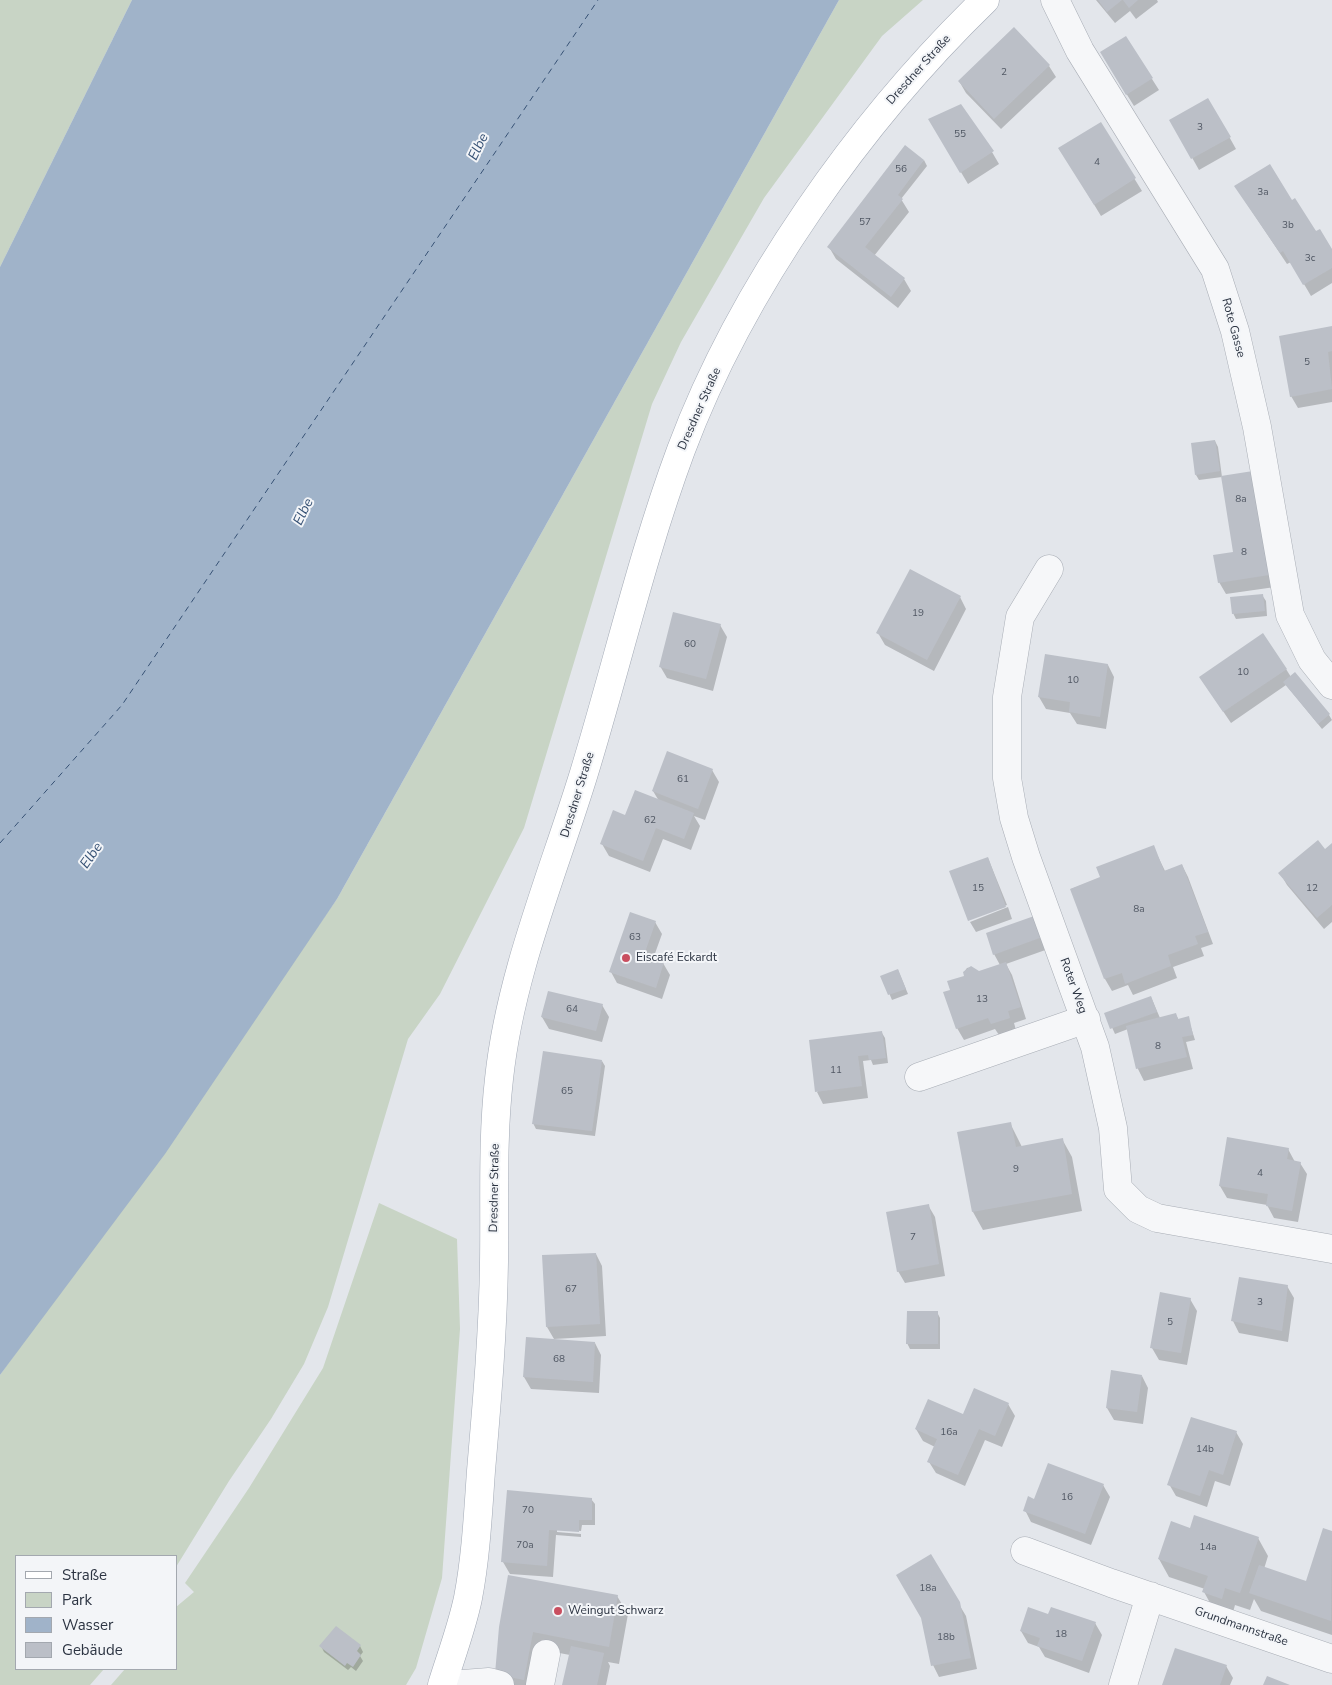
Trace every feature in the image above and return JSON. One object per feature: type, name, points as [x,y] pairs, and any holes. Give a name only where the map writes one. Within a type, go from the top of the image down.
[{"type":"main road","name":"Dresdner Straße","points":[[442,1685],[468,1596],[476,1535],[492,1344],[494,1169],[498,1083],[505,1032],[519,972],[571,815],[654,532],[682,448],[718,367],[754,298],[796,231],[875,119],[961,23],[985,0]]},
{"type":"street","name":"Rote Gasse","points":[[1055,0],[1080,52],[1215,269],[1235,331],[1257,427],[1290,614],[1312,660],[1332,685]]},
{"type":"street","name":"Roter Weg","points":[[1049,569],[1020,617],[1007,697],[1007,778],[1014,818],[1026,857],[1086,1020],[1107,1099],[1118,1189],[1138,1209],[1157,1218],[1332,1249]]},
{"type":"street","points":[[919,1077],[1086,1020]]},
{"type":"street","name":"Grundmannstraße","points":[[1024,1550],[1150,1596],[1332,1658]]},
{"type":"street","points":[[1123,1685],[1150,1596]]},
{"type":"street","points":[[540,1685],[546,1654]]},
{"type":"street","points":[[450,1685],[489,1682],[500,1685]]},
{"type":"green space","points":[[0,0],[132,0],[0,267]]},
{"type":"green space","points":[[839,0],[923,0],[882,36],[764,198],[681,342],[652,404],[524,828],[440,994],[408,1039],[328,1307],[304,1364],[178,1564],[178,1555],[15,1555],[15,1670],[103,1670],[90,1685],[0,1685],[0,1375],[337,899]]},
{"type":"green space","points":[[379,1203],[457,1239],[460,1329],[442,1578],[416,1668],[406,1685],[111,1685],[124,1670],[178,1670],[178,1605],[194,1592],[185,1583],[249,1488],[323,1368]]},
{"type":"water","name":"Elbe","points":[[132,0],[839,0],[337,899],[165,1154],[0,1375],[0,267]]},
{"type":"building","points":[[1098,0],[1122,0],[1107,12]]},
{"type":"building","points":[[1123,0],[1138,0],[1129,8]]},
{"type":"building","points":[[1014,27],[1050,65],[994,119],[958,81]]},
{"type":"building","points":[[1126,36],[1153,78],[1126,95],[1100,52]]},
{"type":"building","points":[[1208,98],[1231,137],[1191,159],[1169,120]]},
{"type":"building","points":[[961,104],[994,151],[960,173],[928,119]]},
{"type":"building","points":[[1101,122],[1136,178],[1094,205],[1058,148]]},
{"type":"building","points":[[905,145],[924,160],[898,195],[903,199],[865,247],[905,278],[891,297],[827,247]]},
{"type":"building","points":[[1270,164],[1292,200],[1295,198],[1316,231],[1320,229],[1332,249],[1332,268],[1303,285],[1283,251],[1280,253],[1234,186]]},
{"type":"building","points":[[1332,326],[1332,351],[1328,352],[1332,389],[1290,397],[1279,336]]},
{"type":"building","points":[[1215,440],[1220,471],[1195,475],[1191,443]]},
{"type":"building","points":[[1253,471],[1269,575],[1218,583],[1213,555],[1233,552],[1221,476]]},
{"type":"building","points":[[910,569],[961,596],[927,660],[876,633]]},
{"type":"building","points":[[1263,594],[1265,611],[1232,614],[1230,597]]},
{"type":"building","points":[[673,612],[721,624],[706,679],[659,667]]},
{"type":"building","points":[[1263,633],[1287,669],[1223,712],[1199,677]]},
{"type":"building","points":[[1045,654],[1108,664],[1100,717],[1069,712],[1070,702],[1038,697]]},
{"type":"building","points":[[1295,672],[1330,714],[1318,724],[1283,682]]},
{"type":"building","points":[[667,751],[713,769],[698,809],[652,791]]},
{"type":"building","points":[[635,790],[694,813],[684,839],[656,828],[643,861],[600,844],[613,810],[625,815]]},
{"type":"building","points":[[1318,840],[1325,849],[1332,843],[1332,905],[1317,918],[1278,873]]},
{"type":"building","points":[[1154,845],[1164,871],[1182,864],[1208,932],[1195,936],[1198,944],[1168,955],[1171,966],[1125,984],[1122,973],[1104,979],[1070,889],[1100,877],[1096,867]]},
{"type":"building","points":[[988,857],[1006,907],[968,921],[949,871]]},
{"type":"building","points":[[630,912],[656,921],[644,955],[664,962],[656,988],[609,972]]},
{"type":"building","points":[[1037,915],[1045,936],[993,955],[986,933]]},
{"type":"building","points":[[1006,962],[1021,1007],[1008,1011],[1010,1018],[991,1024],[988,1018],[956,1029],[943,992],[950,990],[947,981],[964,976],[963,972],[971,966],[979,971]]},
{"type":"building","points":[[898,969],[906,989],[888,995],[880,976]]},
{"type":"building","points":[[548,991],[603,1004],[596,1031],[541,1017]]},
{"type":"building","points":[[1151,996],[1157,1012],[1110,1029],[1104,1013]]},
{"type":"building","points":[[1176,1013],[1178,1019],[1189,1016],[1193,1035],[1182,1037],[1187,1057],[1136,1069],[1126,1026]]},
{"type":"building","points":[[882,1031],[886,1058],[869,1060],[868,1055],[858,1056],[862,1086],[815,1092],[809,1040]]},
{"type":"building","points":[[543,1051],[602,1060],[592,1131],[532,1124]]},
{"type":"building","points":[[1011,1122],[1016,1147],[1063,1138],[1072,1194],[972,1212],[957,1132]]},
{"type":"building","points":[[1227,1137],[1289,1148],[1287,1159],[1301,1162],[1292,1211],[1266,1206],[1268,1194],[1219,1186]]},
{"type":"building","points":[[929,1204],[939,1264],[897,1272],[886,1212]]},
{"type":"building","points":[[596,1253],[600,1324],[546,1327],[542,1255]]},
{"type":"building","points":[[1239,1277],[1288,1285],[1282,1331],[1231,1321]]},
{"type":"building","points":[[1160,1292],[1191,1298],[1181,1353],[1150,1348]]},
{"type":"building","points":[[907,1311],[938,1311],[938,1344],[906,1344]]},
{"type":"building","points":[[526,1337],[595,1342],[593,1382],[523,1377]]},
{"type":"building","points":[[1111,1370],[1142,1375],[1137,1412],[1106,1408]]},
{"type":"building","points":[[974,1388],[1009,1403],[995,1436],[979,1429],[958,1475],[927,1462],[937,1439],[915,1429],[928,1399],[963,1414]]},
{"type":"building","points":[[1191,1417],[1237,1431],[1223,1475],[1209,1470],[1200,1496],[1167,1485]]},
{"type":"building","points":[[1048,1463],[1104,1484],[1085,1534],[1023,1511],[1028,1496],[1034,1499]]},
{"type":"building","points":[[507,1490],[592,1498],[592,1520],[579,1520],[579,1532],[549,1530],[547,1566],[501,1562]]},
{"type":"building","points":[[1194,1515],[1259,1537],[1240,1593],[1225,1588],[1222,1599],[1202,1592],[1208,1576],[1158,1559],[1171,1521],[1190,1528]]},
{"type":"building","points":[[1323,1528],[1332,1531],[1331,1621],[1249,1593],[1259,1565],[1306,1581]]},
{"type":"building","points":[[931,1554],[960,1602],[971,1658],[931,1666],[921,1618],[896,1575]]},
{"type":"building","name":"Weingut Schwarz","points":[[508,1575],[618,1595],[609,1647],[533,1632],[524,1680],[495,1674],[499,1627]]},
{"type":"building","points":[[1028,1607],[1048,1614],[1051,1607],[1096,1622],[1082,1661],[1037,1646],[1040,1638],[1020,1631]]},
{"type":"building","points":[[336,1626],[361,1645],[357,1651],[361,1655],[353,1667],[347,1663],[345,1666],[319,1646]]},
{"type":"building","points":[[571,1646],[604,1653],[597,1685],[562,1685]]},
{"type":"building","points":[[1175,1648],[1227,1665],[1220,1685],[1162,1685]]},
{"type":"building","points":[[1267,1676],[1290,1685],[1263,1685]]},
{"type":"ferry route","points":[[0,843],[122,705],[598,0]]},
{"type":"place","name":"Eiscafé Eckardt","points":[[626,958]]},
{"type":"place","name":"Weingut Schwarz","points":[[558,1611]]}]
